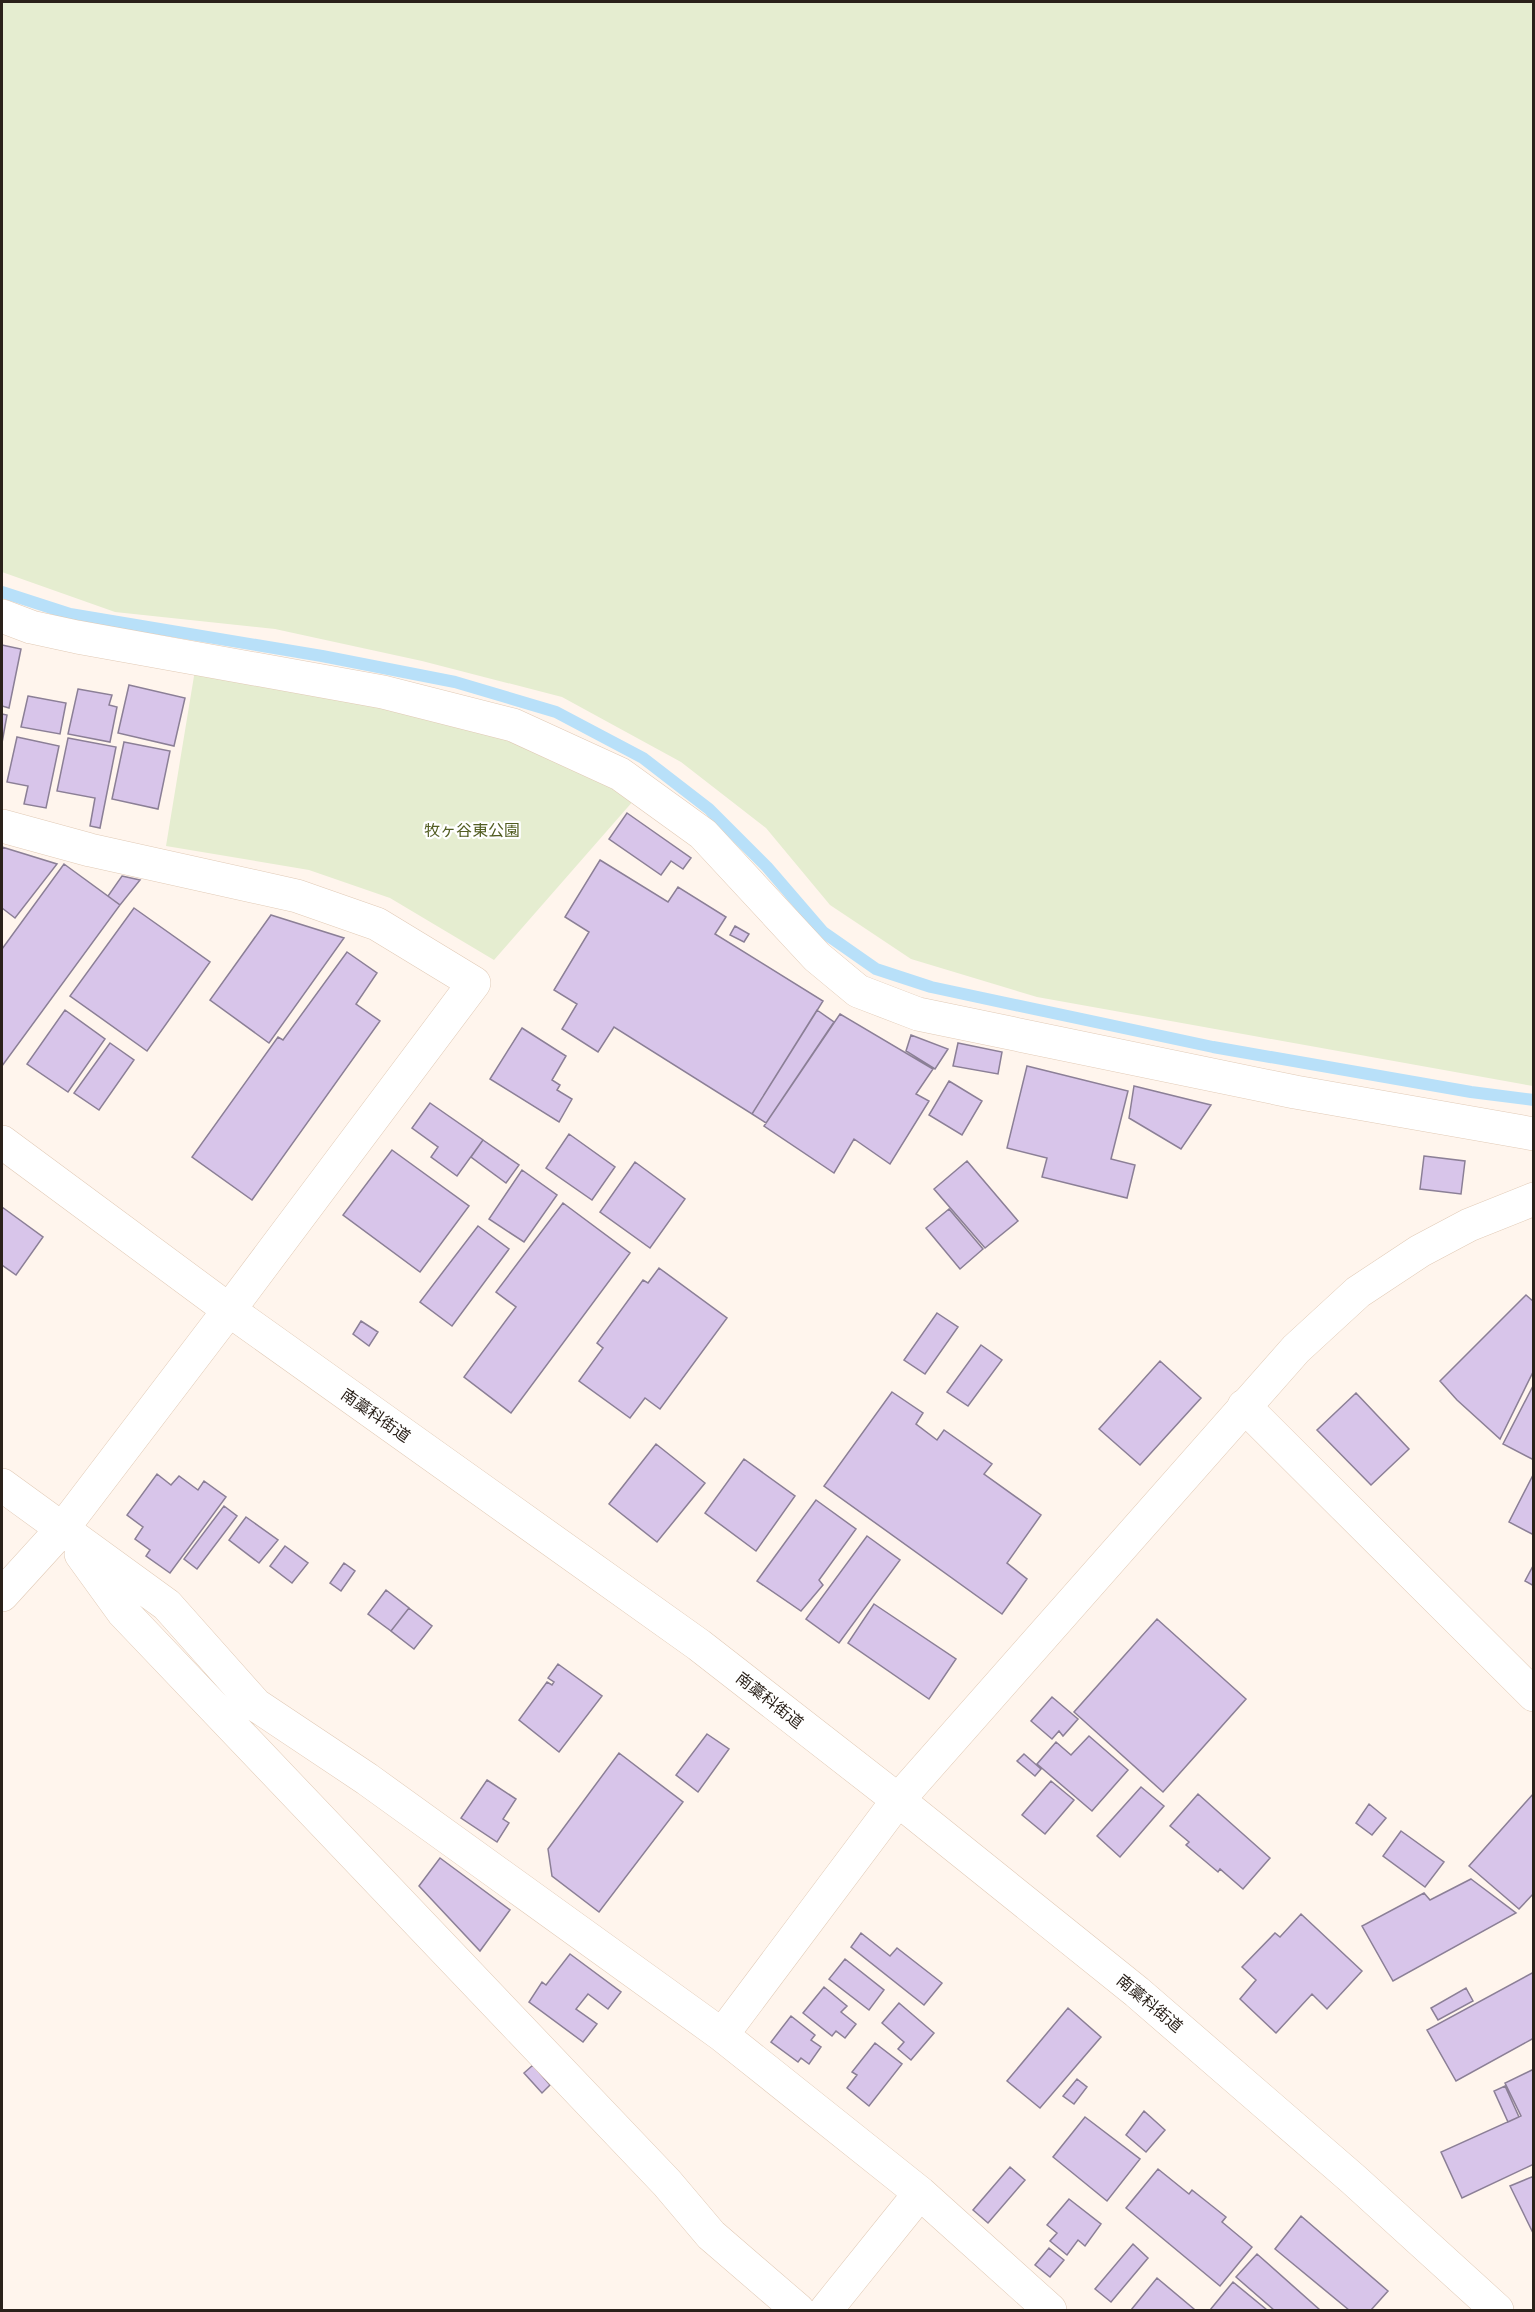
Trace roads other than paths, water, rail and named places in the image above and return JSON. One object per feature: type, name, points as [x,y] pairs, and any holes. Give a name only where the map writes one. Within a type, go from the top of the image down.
[{"type":"street","points":[[2,616],[32,627],[77,638],[383,692],[513,724],[620,774],[703,834],[817,957],[858,991],[918,1014],[1295,1092],[1533,1134]]},
{"type":"street","points":[[2,826],[90,850],[297,896],[377,924],[474,983],[230,1310],[63,1528],[2,1594]]},
{"type":"street","name":"南藁科街道","points":[[2,1142],[230,1310],[699,1645],[898,1800],[1137,1992],[1353,2179],[1497,2310]]},
{"type":"street","points":[[722,2035],[898,1800],[1296,1349],[1358,1292],[1420,1251],[1469,1225],[1533,1199]]},
{"type":"street","points":[[1244,1406],[1533,1695]]},
{"type":"street","points":[[2,1485],[167,1605],[256,1705],[367,1779],[722,2035],[920,2193],[1050,2310]]},
{"type":"street","points":[[63,1528],[123,1612],[667,2183],[711,2235],[798,2310]]},
{"type":"street","points":[[826,2310],[920,2193]]},
{"type":"waterway","points":[[2,592],[70,614],[322,656],[455,682],[556,712],[643,758],[709,809],[767,867],[823,932],[876,969],[931,987],[1213,1047],[1471,1092],[1534,1100]]},
{"type":"park label","name":"牧ヶ谷東公園","points":[[472,830]]}]
